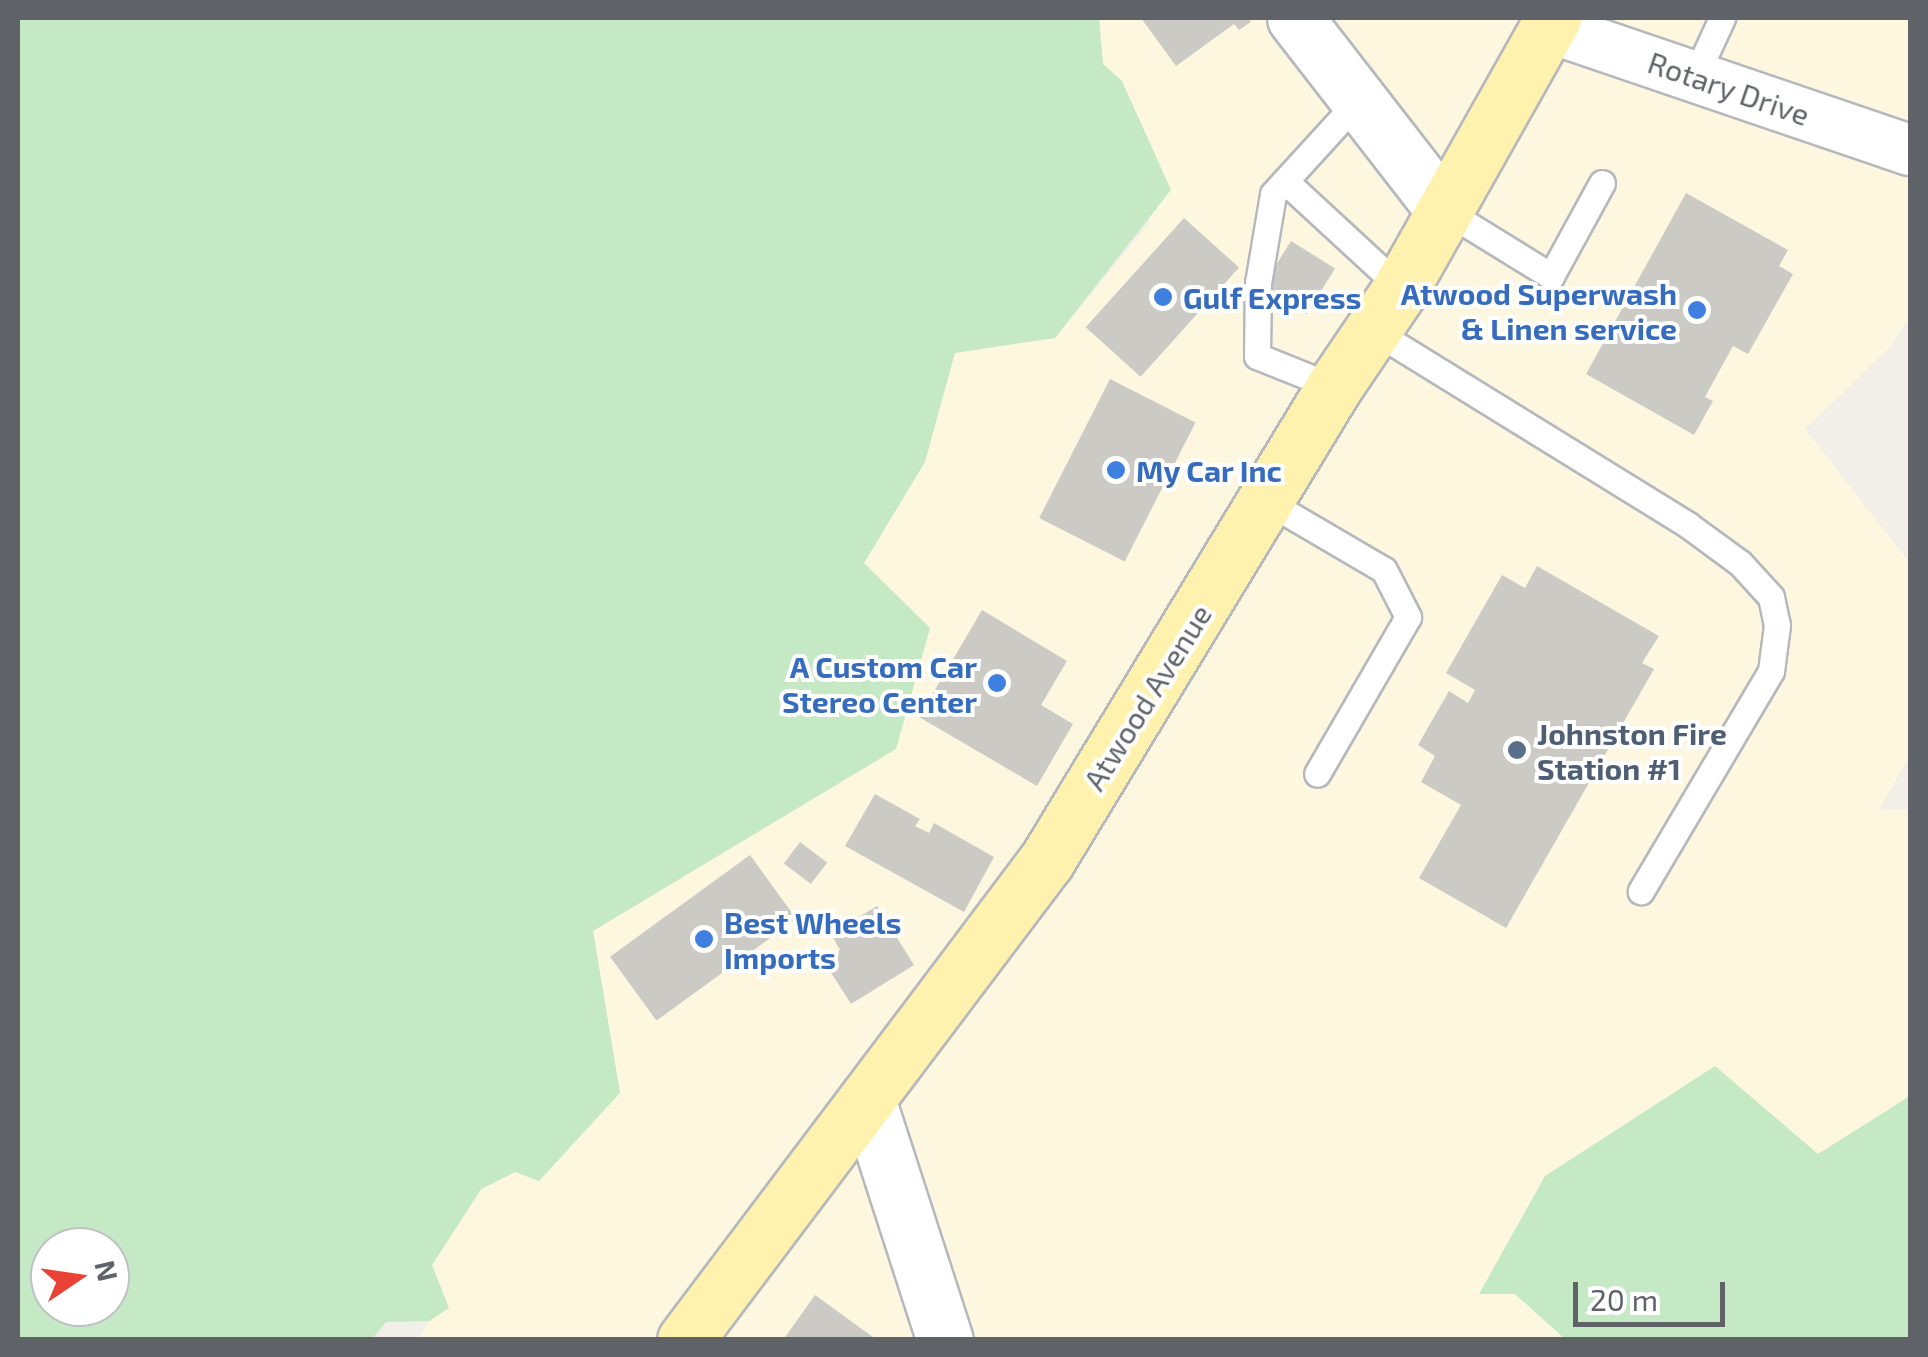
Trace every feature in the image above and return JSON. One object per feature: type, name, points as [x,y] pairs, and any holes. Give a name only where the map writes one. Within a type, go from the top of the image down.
[{"type":"main road","name":"Atwood Avenue","points":[[684,1340],[1047,860],[1268,502],[1334,387],[1387,309],[1551,22]]},
{"type":"street","points":[[1295,18],[1356,103],[1444,210]]},
{"type":"street","name":"Rotary Drive","points":[[1551,22],[1695,77],[1910,150]]},
{"type":"street","points":[[868,1099],[945,1340]]},
{"type":"lane","points":[[1695,77],[1722,18]]},
{"type":"lane","points":[[1334,387],[1257,356],[1258,283],[1273,194],[1356,103]]},
{"type":"lane","points":[[1284,181],[1387,309],[1740,563],[1771,597],[1777,625],[1770,671],[1641,890]]},
{"type":"lane","points":[[1444,210],[1551,276],[1602,183]]},
{"type":"lane","points":[[1268,502],[1384,570],[1408,617],[1317,774]]},
{"type":"shaded area","points":[[1099,18],[1910,18],[1910,316],[1889,348],[1805,429],[1910,563],[1910,755],[1879,810],[1910,809],[1910,1096],[1818,1155],[1480,1294],[1515,1294],[1565,1339],[419,1340],[429,1321],[449,1308],[432,1265],[482,1189],[515,1172],[620,1093],[593,931],[896,749],[930,628],[864,564],[924,462],[955,352],[1055,338],[1150,222],[1122,81],[1103,64]]},
{"type":"green space","points":[[18,18],[1099,18],[1103,64],[1122,81],[1171,190],[1055,338],[955,353],[925,462],[864,563],[930,628],[896,749],[593,931],[620,1093],[539,1181],[515,1172],[481,1189],[432,1265],[449,1308],[429,1321],[386,1322],[372,1339],[18,1339]]},
{"type":"green space","points":[[1715,1066],[1818,1154],[1910,1096],[1910,1339],[1565,1339],[1515,1294],[1479,1294],[1545,1176]]},
{"type":"building","points":[[1141,18],[1248,18],[1251,22],[1239,30],[1234,24],[1176,66]]},
{"type":"building","name":"Atwood Superwash & Linen service","points":[[1686,193],[1788,250],[1779,266],[1793,274],[1748,354],[1733,346],[1705,397],[1713,401],[1694,435],[1586,374]]},
{"type":"building","name":"Gulf Express","points":[[1184,218],[1239,268],[1141,377],[1086,327]]},
{"type":"building","points":[[1291,241],[1335,269],[1306,314],[1262,287]]},
{"type":"building","name":"My Car Inc","points":[[1110,379],[1196,423],[1125,562],[1039,518]]},
{"type":"building","name":"Johnston Fire Station #1","points":[[1537,566],[1659,636],[1642,663],[1654,669],[1506,928],[1419,878],[1461,805],[1421,782],[1435,756],[1418,745],[1449,691],[1468,703],[1475,690],[1446,673],[1502,575],[1525,588]]},
{"type":"building","name":"A Custom Car Stereo Center","points":[[982,610],[1067,661],[1041,705],[1073,724],[1037,786],[919,717]]},
{"type":"building","points":[[875,794],[920,819],[915,826],[929,833],[934,823],[994,857],[964,912],[845,846]]},
{"type":"building","points":[[800,842],[827,862],[811,884],[784,864]]},
{"type":"building","name":"Best Wheels Imports","points":[[750,855],[796,919],[656,1021],[610,957]]},
{"type":"building","points":[[877,906],[914,965],[851,1004],[823,960],[840,950],[831,934]]},
{"type":"building","points":[[815,1295],[877,1340],[783,1340]]},
{"type":"place","name":"Gulf Express","points":[[1163,297]]},
{"type":"place","name":"Atwood Superwash & Linen service","points":[[1697,310]]},
{"type":"place","name":"My Car Inc","points":[[1116,470]]},
{"type":"place","name":"A Custom Car Stereo Center","points":[[997,683]]},
{"type":"place","name":"Johnston Fire Station #1","points":[[1517,750]]},
{"type":"place","name":"Best Wheels Imports","points":[[704,939]]}]
